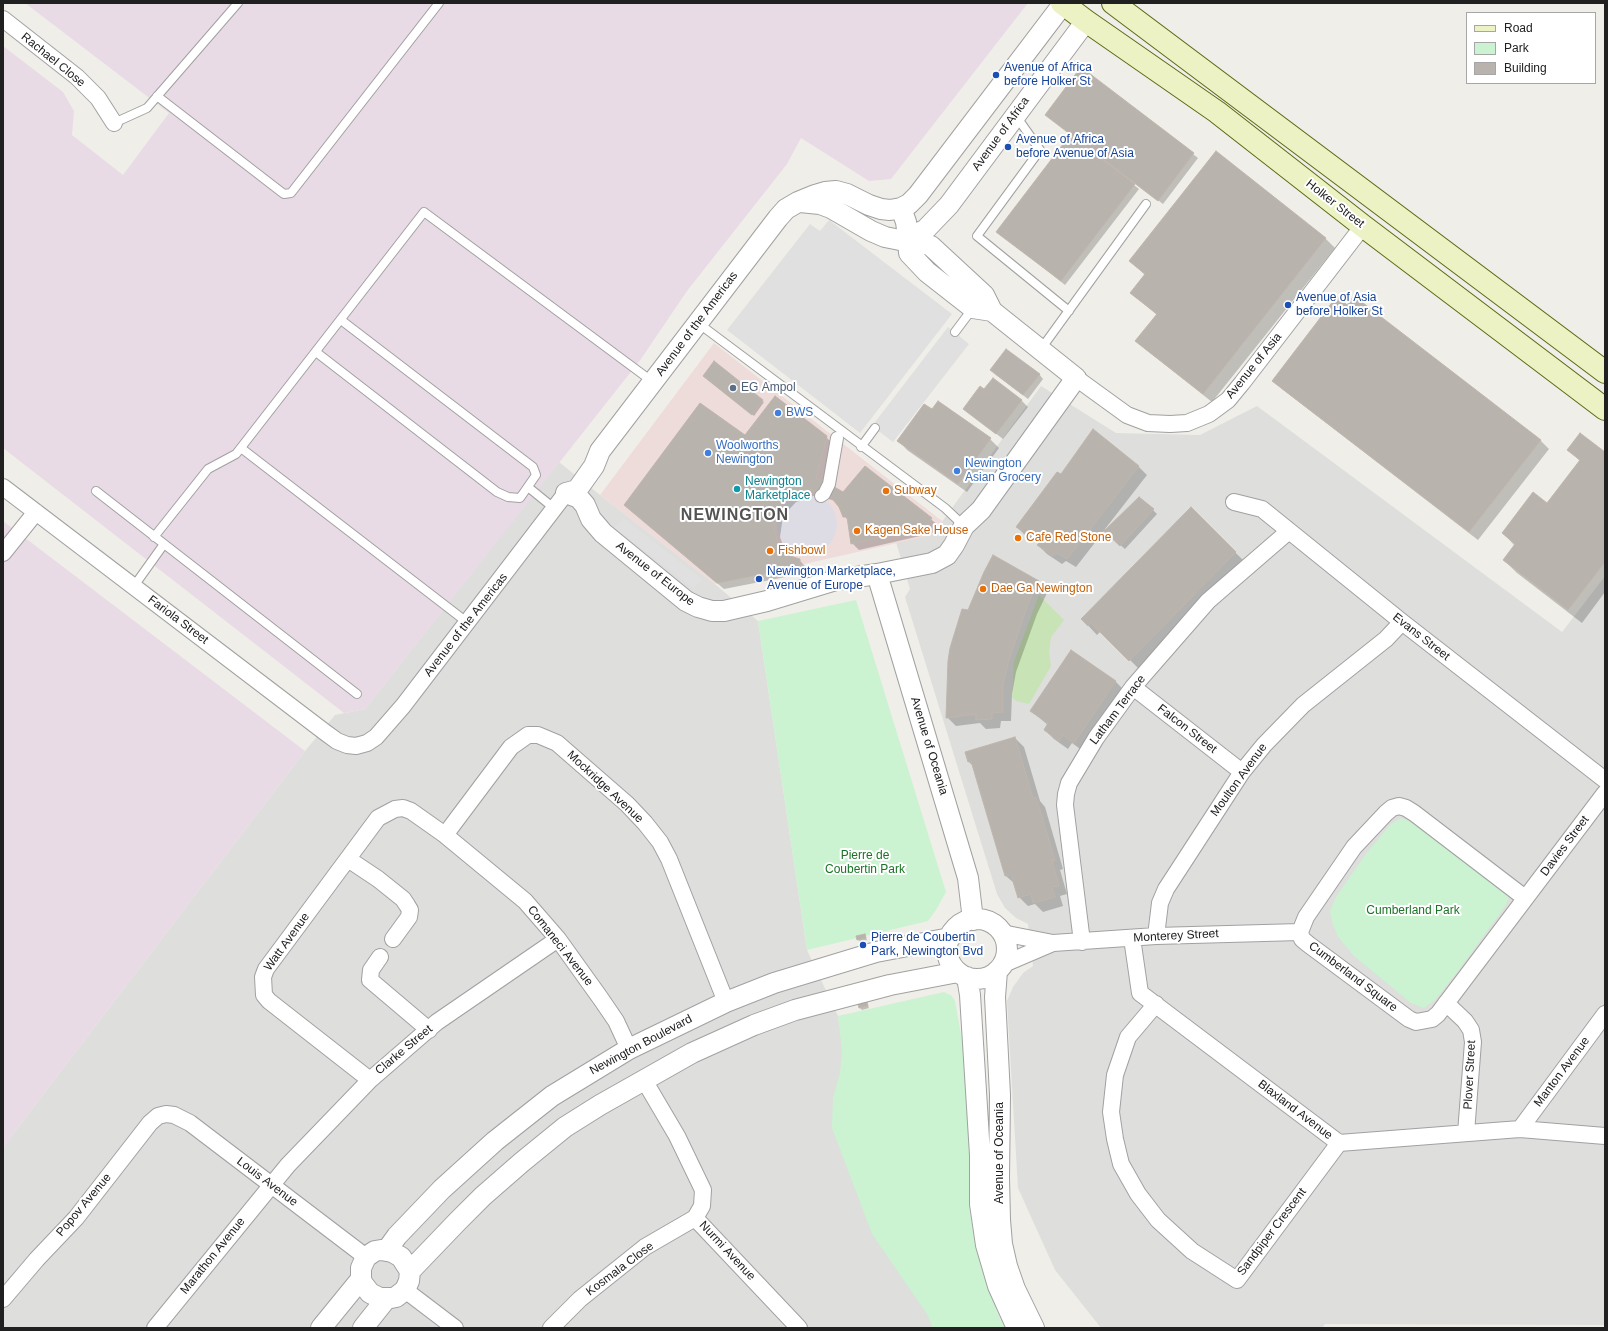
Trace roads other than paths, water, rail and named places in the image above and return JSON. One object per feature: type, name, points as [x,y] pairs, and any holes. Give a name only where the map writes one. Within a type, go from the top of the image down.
[{"type":"main road","name":"Holker Street","points":[[1063,3],[1086,21],[1217,112],[1363,226],[1605,409]]},
{"type":"main road","name":"Avenue of Africa","points":[[1086,21],[1100,3]]},
{"type":"main road","points":[[1113,3],[1605,372],[1587,395]]},
{"type":"street","points":[[901,208],[909,204],[918,195],[1063,3]]},
{"type":"street","name":"Rachael Close","points":[[3,19],[77,77],[98,98],[114,123]]},
{"type":"street","name":"Avenue of Africa","points":[[908,236],[925,230],[937,219],[1086,21]]},
{"type":"street","name":"Avenue of the Americas","points":[[561,501],[577,490],[594,466],[600,451],[786,209],[798,202],[825,192],[836,191],[847,194],[881,209],[890,210],[901,208]]},
{"type":"street","points":[[798,202],[820,204],[831,208],[871,231],[885,237],[900,240],[908,236]]},
{"type":"street","name":"Avenue of Asia","points":[[901,208],[906,222],[909,253],[927,272],[1040,350],[1127,415],[1148,423],[1170,424],[1187,423],[1209,414],[1228,400],[1363,226]]},
{"type":"street","name":"Avenue of Europe","points":[[561,501],[579,498],[585,505],[591,519],[603,533],[686,601],[698,607],[712,611],[724,611],[767,601],[836,580],[877,574],[932,563],[947,555],[964,526],[981,510],[1076,378]]},
{"type":"street","points":[[821,496],[824,494],[829,484],[838,438]]},
{"type":"street","name":"Avenue of the Americas","points":[[356,746],[366,743],[376,737],[403,706],[561,501],[573,478],[591,456],[600,451]]},
{"type":"street","points":[[585,505],[586,478]]},
{"type":"street","name":"Fariola Street","points":[[3,487],[326,734],[337,741],[347,745],[356,746]]},
{"type":"street","name":"Evans Street","points":[[1234,502],[1262,509],[1402,622],[1605,780]]},
{"type":"street","points":[[3,553],[36,512]]},
{"type":"street","name":"Latham Terrace","points":[[1082,942],[1065,805],[1069,783],[1083,758],[1133,687],[1208,601],[1289,531]]},
{"type":"street","name":"Avenue of Oceania","points":[[877,574],[968,878],[973,920]]},
{"type":"street","name":"Moulton Avenue","points":[[1156,936],[1160,903],[1166,889],[1242,772],[1264,745],[1303,705],[1386,639],[1402,622]]},
{"type":"street","name":"Falcon Street","points":[[1133,687],[1242,772]]},
{"type":"street","name":"Mockridge Avenue","points":[[445,835],[511,747],[528,735],[538,735],[557,743],[627,804],[660,842],[669,859],[726,1002]]},
{"type":"street","name":"Davies Street","points":[[1525,898],[1605,793]]},
{"type":"street","name":"Cumberland Square","points":[[1399,806],[1414,813],[1525,898],[1446,1004],[1432,1019],[1416,1022],[1409,1019],[1308,944],[1302,939],[1300,932],[1306,917],[1354,847],[1386,812],[1399,806]]},
{"type":"street","name":"Comaneci Avenue","points":[[394,809],[402,808],[412,811],[445,835],[525,901],[558,940],[616,1021],[630,1049]]},
{"type":"street","name":"Watt Avenue","points":[[370,1080],[269,1001],[264,995],[263,977],[266,969],[378,818],[394,809]]},
{"type":"street","points":[[348,859],[378,879],[403,899],[410,910],[409,917],[393,939]]},
{"type":"street","points":[[410,1271],[456,1222],[522,1162],[565,1127],[600,1104],[692,1053],[754,1025],[795,1010],[890,985],[963,974],[983,978],[1000,967],[1006,956],[1007,948],[1002,933],[992,924],[980,920],[973,920],[959,926],[950,938],[948,956],[952,964],[963,974]]},
{"type":"street","name":"Monterey Street","points":[[1002,933],[1052,943],[1156,936],[1300,932]]},
{"type":"street","name":"Newington Boulevard","points":[[387,1250],[397,1236],[442,1190],[495,1141],[552,1096],[630,1049],[726,1002],[774,983],[876,952],[950,938]]},
{"type":"street","name":"Blaxland Avenue","points":[[1132,938],[1140,992],[1339,1143],[1520,1129],[1605,1136]]},
{"type":"street","name":"Clarke Street","points":[[271,1185],[306,1144],[370,1080],[437,1022],[558,940]]},
{"type":"street","name":"Monterey Street","points":[[1000,967],[1052,943]]},
{"type":"street","points":[[380,957],[371,970],[370,980],[429,1030]]},
{"type":"street","name":"Avenue of Oceania","points":[[1000,967],[995,997],[1000,1095],[999,1185],[1002,1244],[1007,1266],[1015,1289],[1034,1328]]},
{"type":"street","name":"Avenue of Oceania","points":[[963,974],[970,995],[980,1155],[980,1204],[986,1245],[998,1286],[1016,1328]]},
{"type":"street","name":"Sandpiper Crescent","points":[[1156,1004],[1128,1037],[1115,1075],[1111,1112],[1121,1164],[1138,1194],[1158,1220],[1192,1251],[1237,1280],[1339,1143]]},
{"type":"street","name":"Plover Street","points":[[1446,1004],[1465,1021],[1471,1030],[1473,1042],[1466,1133]]},
{"type":"street","name":"Manton Avenue","points":[[1520,1129],[1605,1014]]},
{"type":"street","name":"Nurmi Avenue","points":[[644,1080],[677,1136],[703,1190],[702,1206],[695,1218],[798,1328]]},
{"type":"street","name":"Louis Avenue","points":[[166,1114],[174,1115],[190,1122],[366,1257]]},
{"type":"street","name":"Popov Avenue","points":[[3,1299],[37,1259],[76,1218],[150,1123],[158,1116],[166,1114]]},
{"type":"street","name":"Marathon Avenue","points":[[155,1328],[271,1185]]},
{"type":"street","name":"Kosmala Close","points":[[551,1328],[580,1299],[645,1247],[695,1218]]},
{"type":"street","points":[[387,1250],[401,1257],[410,1271],[409,1282],[405,1290],[396,1297],[386,1299],[370,1293],[361,1279],[360,1268],[366,1257],[375,1251],[387,1250]]},
{"type":"street","points":[[321,1328],[361,1279]]},
{"type":"street","points":[[405,1290],[455,1328]]},
{"type":"street","points":[[363,1328],[386,1299]]},
{"type":"lane","points":[[114,123],[146,108],[238,3]]},
{"type":"lane","points":[[157,96],[284,194],[291,193],[439,3]]},
{"type":"lane","points":[[1016,115],[1040,150],[976,236],[1069,311]]},
{"type":"lane","points":[[1040,350],[1146,204]]},
{"type":"lane","points":[[154,537],[208,468],[236,454],[241,448],[424,212],[653,382]]},
{"type":"lane","points":[[955,332],[982,310]]},
{"type":"lane","points":[[316,352],[497,492],[508,497],[520,498],[536,475],[533,467],[341,320]]},
{"type":"lane","points":[[698,323],[944,508],[964,526]]},
{"type":"lane","points":[[861,447],[875,428]]},
{"type":"lane","points":[[241,448],[468,623]]},
{"type":"lane","points":[[528,487],[561,501]]},
{"type":"lane","points":[[96,491],[356,694]]},
{"type":"lane","points":[[134,586],[164,544]]},
{"type":"place","name":"Avenue of Africa before Holker St","points":[[996,75]]},
{"type":"place","name":"Avenue of Africa before Avenue of Asia","points":[[1008,147]]},
{"type":"place","name":"Avenue of Asia before Holker St","points":[[1288,305]]},
{"type":"place","name":"EG Ampol","points":[[733,388]]},
{"type":"place","name":"BWS","points":[[778,413]]},
{"type":"place","name":"Woolworths Newington","points":[[708,453]]},
{"type":"place","name":"Newington Asian Grocery","points":[[957,471]]},
{"type":"place","name":"Newington Marketplace","points":[[737,489]]},
{"type":"place","name":"Subway","points":[[886,491]]},
{"type":"place","name":"Kagen Sake House","points":[[857,531]]},
{"type":"place","name":"Cafe Red Stone","points":[[1018,538]]},
{"type":"place","name":"Fishbowl","points":[[770,551]]},
{"type":"place","name":"Newington Marketplace, Avenue of Europe","points":[[759,579]]},
{"type":"place","name":"Dae Ga Newington","points":[[983,589]]},
{"type":"place","name":"Pierre de Coubertin Park, Newington Bvd","points":[[863,945]]},
{"type":"district","name":"NEWINGTON","points":[[735,516]]},
{"type":"park label","name":"Pierre de Coubertin Park","points":[[865,863]]},
{"type":"park label","name":"Cumberland Park","points":[[1413,911]]}]
